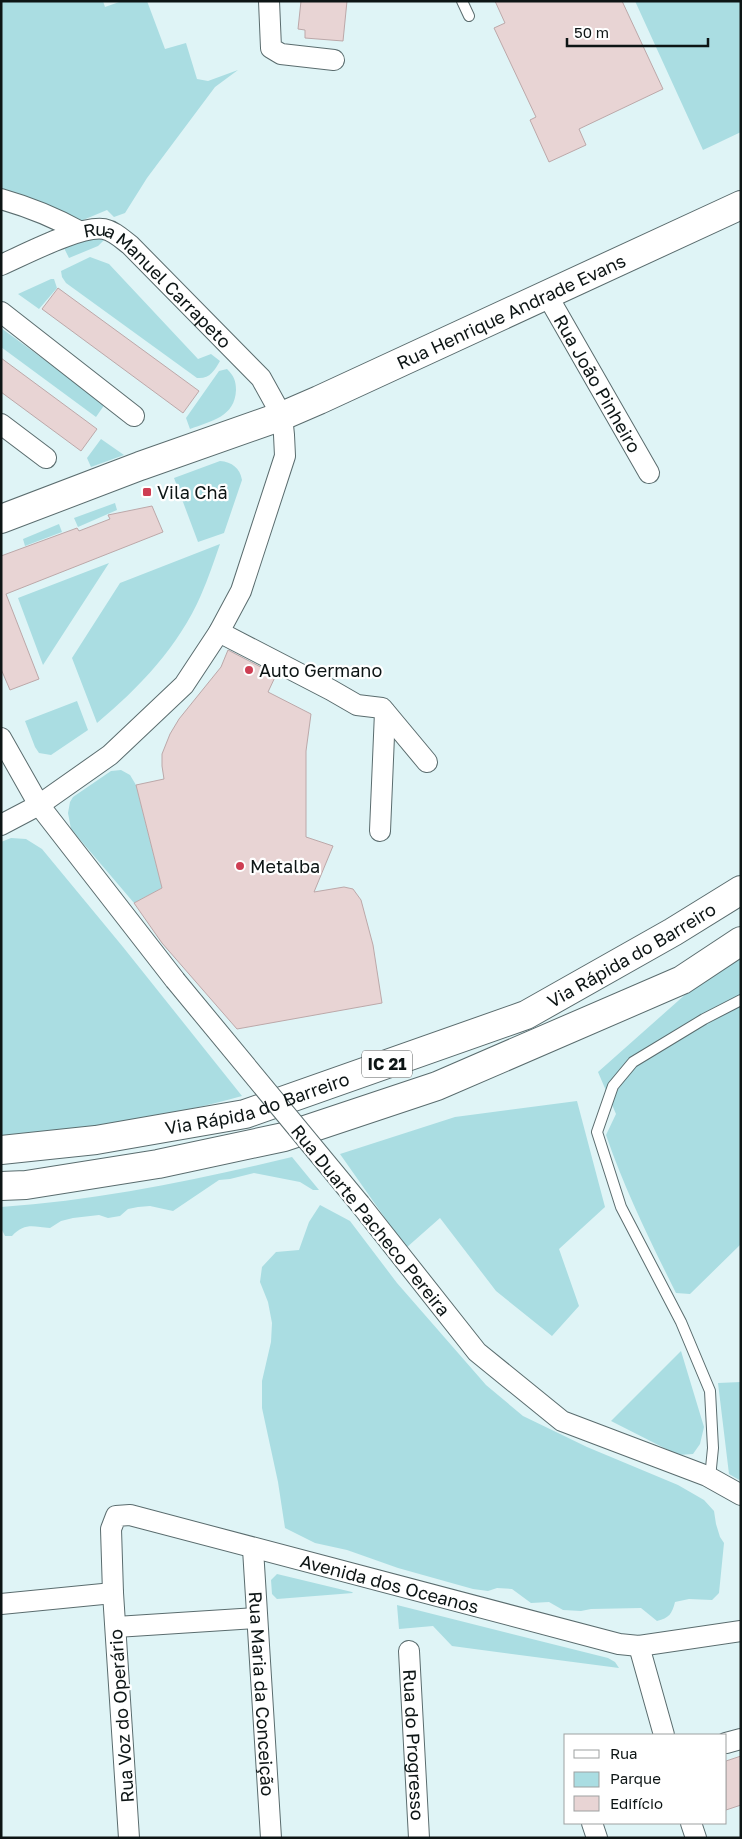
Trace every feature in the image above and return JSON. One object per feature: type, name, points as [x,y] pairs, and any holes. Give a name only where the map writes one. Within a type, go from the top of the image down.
[{"type":"main road","name":"Rua Henrique Andrade Evans","points":[[1,519],[140,466],[282,416],[741,205]]},
{"type":"main road","name":"Via Rápida do Barreiro","points":[[1,1150],[96,1140],[245,1114],[479,1032],[526,1015],[673,932],[741,890]]},
{"type":"main road","name":"Via Rápida do Barreiro","points":[[1,1186],[26,1185],[158,1164],[284,1137],[438,1086],[682,980],[741,941]]},
{"type":"street","points":[[269,1],[271,48],[281,54],[334,60]]},
{"type":"street","points":[[1,199],[58,219],[79,232]]},
{"type":"street","name":"Rua Manuel Carrapeto","points":[[1,265],[89,229],[105,229],[112,232],[130,245],[261,378],[282,416]]},
{"type":"street","name":"Rua João Pinheiro","points":[[547,295],[649,473]]},
{"type":"street","points":[[1,312],[134,416]]},
{"type":"street","points":[[1,825],[39,805],[110,755],[184,685],[219,632],[241,591],[285,456],[282,416]]},
{"type":"street","points":[[1,424],[46,458]]},
{"type":"street","points":[[219,632],[357,705],[382,708],[427,762]]},
{"type":"street","points":[[380,831],[385,712]]},
{"type":"street","name":"Rua Duarte Pacheco Pereira","points":[[1,738],[39,805],[175,980],[360,1204],[477,1352],[562,1421],[710,1478],[741,1495]]},
{"type":"street","name":"Avenida dos Oceanos","points":[[113,1593],[111,1529],[116,1516],[130,1515],[619,1644],[639,1646],[741,1631]]},
{"type":"street","name":"Rua Maria da Conceição","points":[[253,1548],[271,1838]]},
{"type":"street","points":[[1,1604],[113,1593]]},
{"type":"street","name":"Rua Voz do Operário","points":[[113,1593],[129,1838]]},
{"type":"street","points":[[116,1628],[257,1618]]},
{"type":"street","points":[[639,1646],[664,1734]]},
{"type":"street","name":"Rua do Progresso","points":[[409,1651],[419,1838]]},
{"type":"street","points":[[727,1743],[741,1739]]},
{"type":"street","points":[[592,1824],[597,1838]]},
{"type":"street","points":[[691,1824],[696,1838]]},
{"type":"lane","points":[[462,1],[469,16]]},
{"type":"lane","points":[[710,1478],[713,1448],[710,1391],[681,1322],[621,1207],[597,1132],[613,1086],[634,1062],[704,1019],[741,1000]]},
{"type":"green space","points":[[1,1],[103,1],[105,7],[122,1],[147,1],[165,49],[186,43],[197,79],[208,81],[238,70],[215,87],[147,178],[125,213],[114,217],[107,210],[76,223],[1,194]]},
{"type":"green space","points":[[635,1],[741,1],[741,132],[703,150]]},
{"type":"green space","points":[[97,238],[104,240],[98,246],[69,258],[63,246]]},
{"type":"green space","points":[[90,257],[109,264],[198,359],[211,354],[220,361],[211,374],[197,378],[66,283],[61,271]]},
{"type":"green space","points":[[54,279],[57,288],[39,309],[18,294]]},
{"type":"green space","points":[[1,328],[105,404],[96,417],[1,347]]},
{"type":"green space","points":[[227,369],[233,376],[236,384],[235,399],[231,406],[220,417],[190,429],[186,418],[219,371]]},
{"type":"green space","points":[[101,439],[124,455],[91,467],[87,458]]},
{"type":"green space","points":[[220,461],[235,466],[242,480],[224,533],[198,542],[174,478]]},
{"type":"green space","points":[[115,503],[117,510],[78,527],[74,518]]},
{"type":"green space","points":[[59,524],[62,532],[25,546],[23,539]]},
{"type":"green space","points":[[220,544],[209,576],[192,614],[170,649],[143,681],[97,723],[72,658],[120,583]]},
{"type":"green space","points":[[109,563],[43,665],[18,598]]},
{"type":"green space","points":[[77,701],[88,730],[51,755],[39,753],[25,721]]},
{"type":"green space","points":[[121,770],[130,775],[136,785],[162,888],[134,903],[71,829],[68,813],[73,797],[111,771]]},
{"type":"green space","points":[[11,838],[26,839],[42,849],[242,1096],[153,1117],[1,1137],[1,842]]},
{"type":"green space","points":[[741,958],[741,1244],[690,1294],[676,1293],[647,1235],[613,1155],[606,1135],[616,1114],[598,1072],[687,993]]},
{"type":"green space","points":[[577,1101],[605,1207],[559,1249],[579,1306],[552,1336],[496,1291],[440,1218],[406,1248],[340,1154],[455,1117]]},
{"type":"green space","points":[[292,1157],[319,1190],[313,1190],[300,1182],[254,1173],[219,1180],[173,1211],[150,1206],[138,1207],[128,1209],[120,1216],[108,1218],[99,1215],[73,1218],[61,1221],[50,1228],[26,1227],[12,1236],[5,1236],[1,1228],[1,1207],[38,1204],[148,1188]]},
{"type":"green space","points":[[320,1205],[350,1221],[397,1283],[486,1385],[523,1416],[587,1447],[678,1485],[704,1500],[714,1511],[720,1537],[724,1543],[719,1593],[712,1600],[689,1599],[675,1602],[673,1610],[669,1615],[657,1621],[641,1608],[563,1610],[549,1602],[531,1603],[512,1589],[497,1588],[488,1591],[473,1589],[398,1568],[347,1550],[315,1543],[285,1528],[278,1482],[262,1408],[262,1381],[271,1342],[272,1323],[268,1302],[260,1282],[262,1267],[276,1252],[299,1250],[309,1222]]},
{"type":"green space","points":[[681,1351],[704,1427],[700,1444],[693,1454],[678,1455],[611,1421]]},
{"type":"green space","points":[[741,1382],[741,1481],[729,1474],[718,1383]]},
{"type":"green space","points":[[277,1574],[353,1593],[277,1599],[272,1594],[271,1580]]},
{"type":"green space","points":[[397,1605],[608,1658],[615,1662],[619,1668],[452,1646],[433,1626],[399,1629]]},
{"type":"building","points":[[301,1],[347,1],[343,41],[305,38],[305,30],[298,29]]},
{"type":"building","points":[[495,1],[622,1],[663,89],[579,129],[586,145],[549,162],[530,120],[536,117],[494,28],[505,23]]},
{"type":"building","points":[[58,288],[199,391],[183,413],[42,309]]},
{"type":"building","points":[[1,358],[97,429],[81,451],[1,392]]},
{"type":"building","points":[[152,506],[163,532],[6,594],[39,679],[10,690],[1,669],[1,556],[77,528],[79,531],[110,519],[108,515]]},
{"type":"building","name":"Metalba","points":[[228,650],[276,675],[268,692],[311,714],[306,751],[306,837],[333,846],[314,892],[344,887],[353,889],[361,900],[373,945],[382,1003],[237,1029],[162,943],[134,903],[162,888],[136,785],[164,779],[162,754],[170,734],[179,719],[221,667]]},
{"type":"building","points":[[741,1756],[741,1805],[727,1810],[727,1761]]},
{"type":"place","name":"Vila Chã","points":[[147,492]]},
{"type":"place","name":"Auto Germano","points":[[249,670]]},
{"type":"place","name":"Metalba","points":[[240,866]]}]
